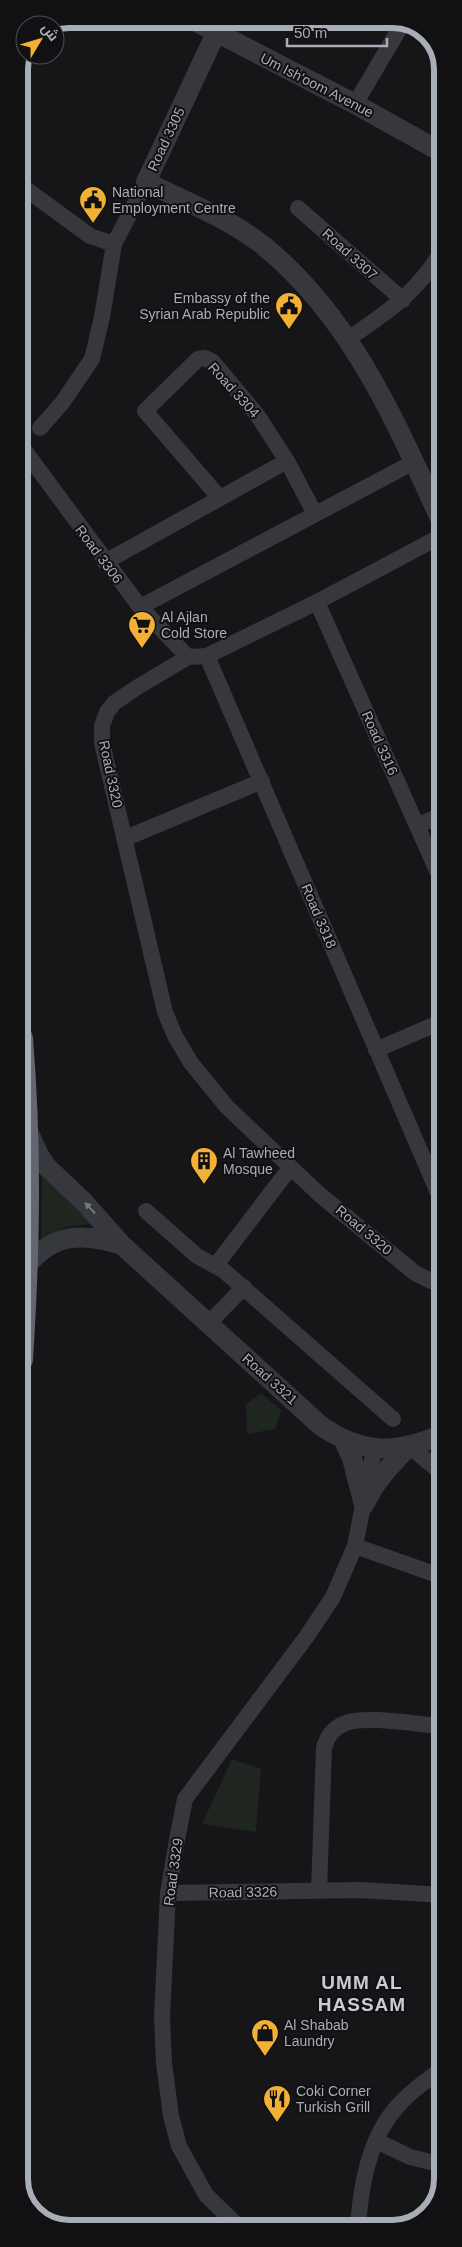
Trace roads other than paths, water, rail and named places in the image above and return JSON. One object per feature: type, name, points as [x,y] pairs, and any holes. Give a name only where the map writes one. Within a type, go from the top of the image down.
[{"type":"street","name":"Um Ish'oom Avenue","points":[[207,28],[354,104],[434,148]]},
{"type":"street","points":[[354,104],[400,28]]},
{"type":"street","name":"Road 3305","points":[[114,244],[146,182],[216,33]]},
{"type":"street","points":[[146,182],[231,224],[265,247],[306,287],[348,338],[366,368],[434,505]]},
{"type":"street","points":[[28,191],[90,236],[114,244],[102,317],[92,359],[62,403],[40,428]]},
{"type":"street","name":"Road 3307","points":[[298,208],[403,300]]},
{"type":"street","points":[[348,338],[403,300],[421,281],[434,262]]},
{"type":"street","name":"Road 3304","points":[[219,497],[145,411],[198,359],[205,358],[213,362],[258,416],[287,461],[315,514]]},
{"type":"street","name":"Road 3306","points":[[28,456],[104,562],[140,607],[188,657]]},
{"type":"street","points":[[104,562],[287,461]]},
{"type":"street","points":[[140,607],[414,462]]},
{"type":"street","name":"Road 3320","points":[[434,540],[317,602],[206,656],[188,657],[118,699],[107,712],[102,726],[102,743],[126,838],[165,1012],[175,1036],[198,1073],[227,1107],[290,1168],[415,1273],[434,1282]]},
{"type":"street","name":"Road 3316","points":[[317,602],[434,864]]},
{"type":"street","name":"Road 3318","points":[[206,656],[262,781],[434,1183]]},
{"type":"street","points":[[126,838],[262,781]]},
{"type":"street","points":[[417,826],[434,818]]},
{"type":"street","points":[[376,1050],[434,1025]]},
{"type":"street","name":"Road 3321","points":[[28,1130],[32,1142],[47,1167],[94,1212],[122,1245],[312,1418],[343,1439],[374,1450],[409,1446],[434,1437]]},
{"type":"street","points":[[216,1265],[290,1168]]},
{"type":"street","points":[[146,1211],[197,1256],[216,1265],[244,1287],[393,1419]]},
{"type":"street","name":"Road 3321","points":[[28,1265],[38,1254],[62,1240],[92,1237],[122,1245]]},
{"type":"street","points":[[208,1324],[244,1287]]},
{"type":"street","points":[[343,1439],[352,1458],[364,1505]]},
{"type":"street","points":[[364,1505],[373,1487],[385,1471],[409,1446],[434,1467]]},
{"type":"street","name":"Road 3329","points":[[231,2219],[206,2195],[179,2146],[171,2116],[164,2064],[162,2017],[168,1893],[185,1799],[319,1620],[333,1597],[355,1546],[374,1450]]},
{"type":"street","points":[[355,1546],[434,1574]]},
{"type":"street","points":[[318,1891],[324,1748],[332,1732],[352,1721],[434,1726]]},
{"type":"street","name":"Road 3326","points":[[168,1893],[360,1890],[434,1894]]},
{"type":"street","points":[[359,2219],[364,2177],[386,2121],[412,2091],[434,2075]]},
{"type":"street","points":[[377,2141],[410,2157],[434,2163]]},
{"type":"place","name":"National Employment Centre","points":[[93,224]]},
{"type":"place","name":"Embassy of the Syrian Arab Republic","points":[[289,330]]},
{"type":"place","name":"Al Ajlan Cold Store","points":[[142,649]]},
{"type":"place","name":"Al Tawheed Mosque","points":[[204,1185]]},
{"type":"place","name":"Al Shabab Laundry","points":[[265,2057]]},
{"type":"place","name":"Coki Corner Turkish Grill","points":[[277,2123]]},
{"type":"district","name":"UMM AL HASSAM","points":[[362,1993]]}]
